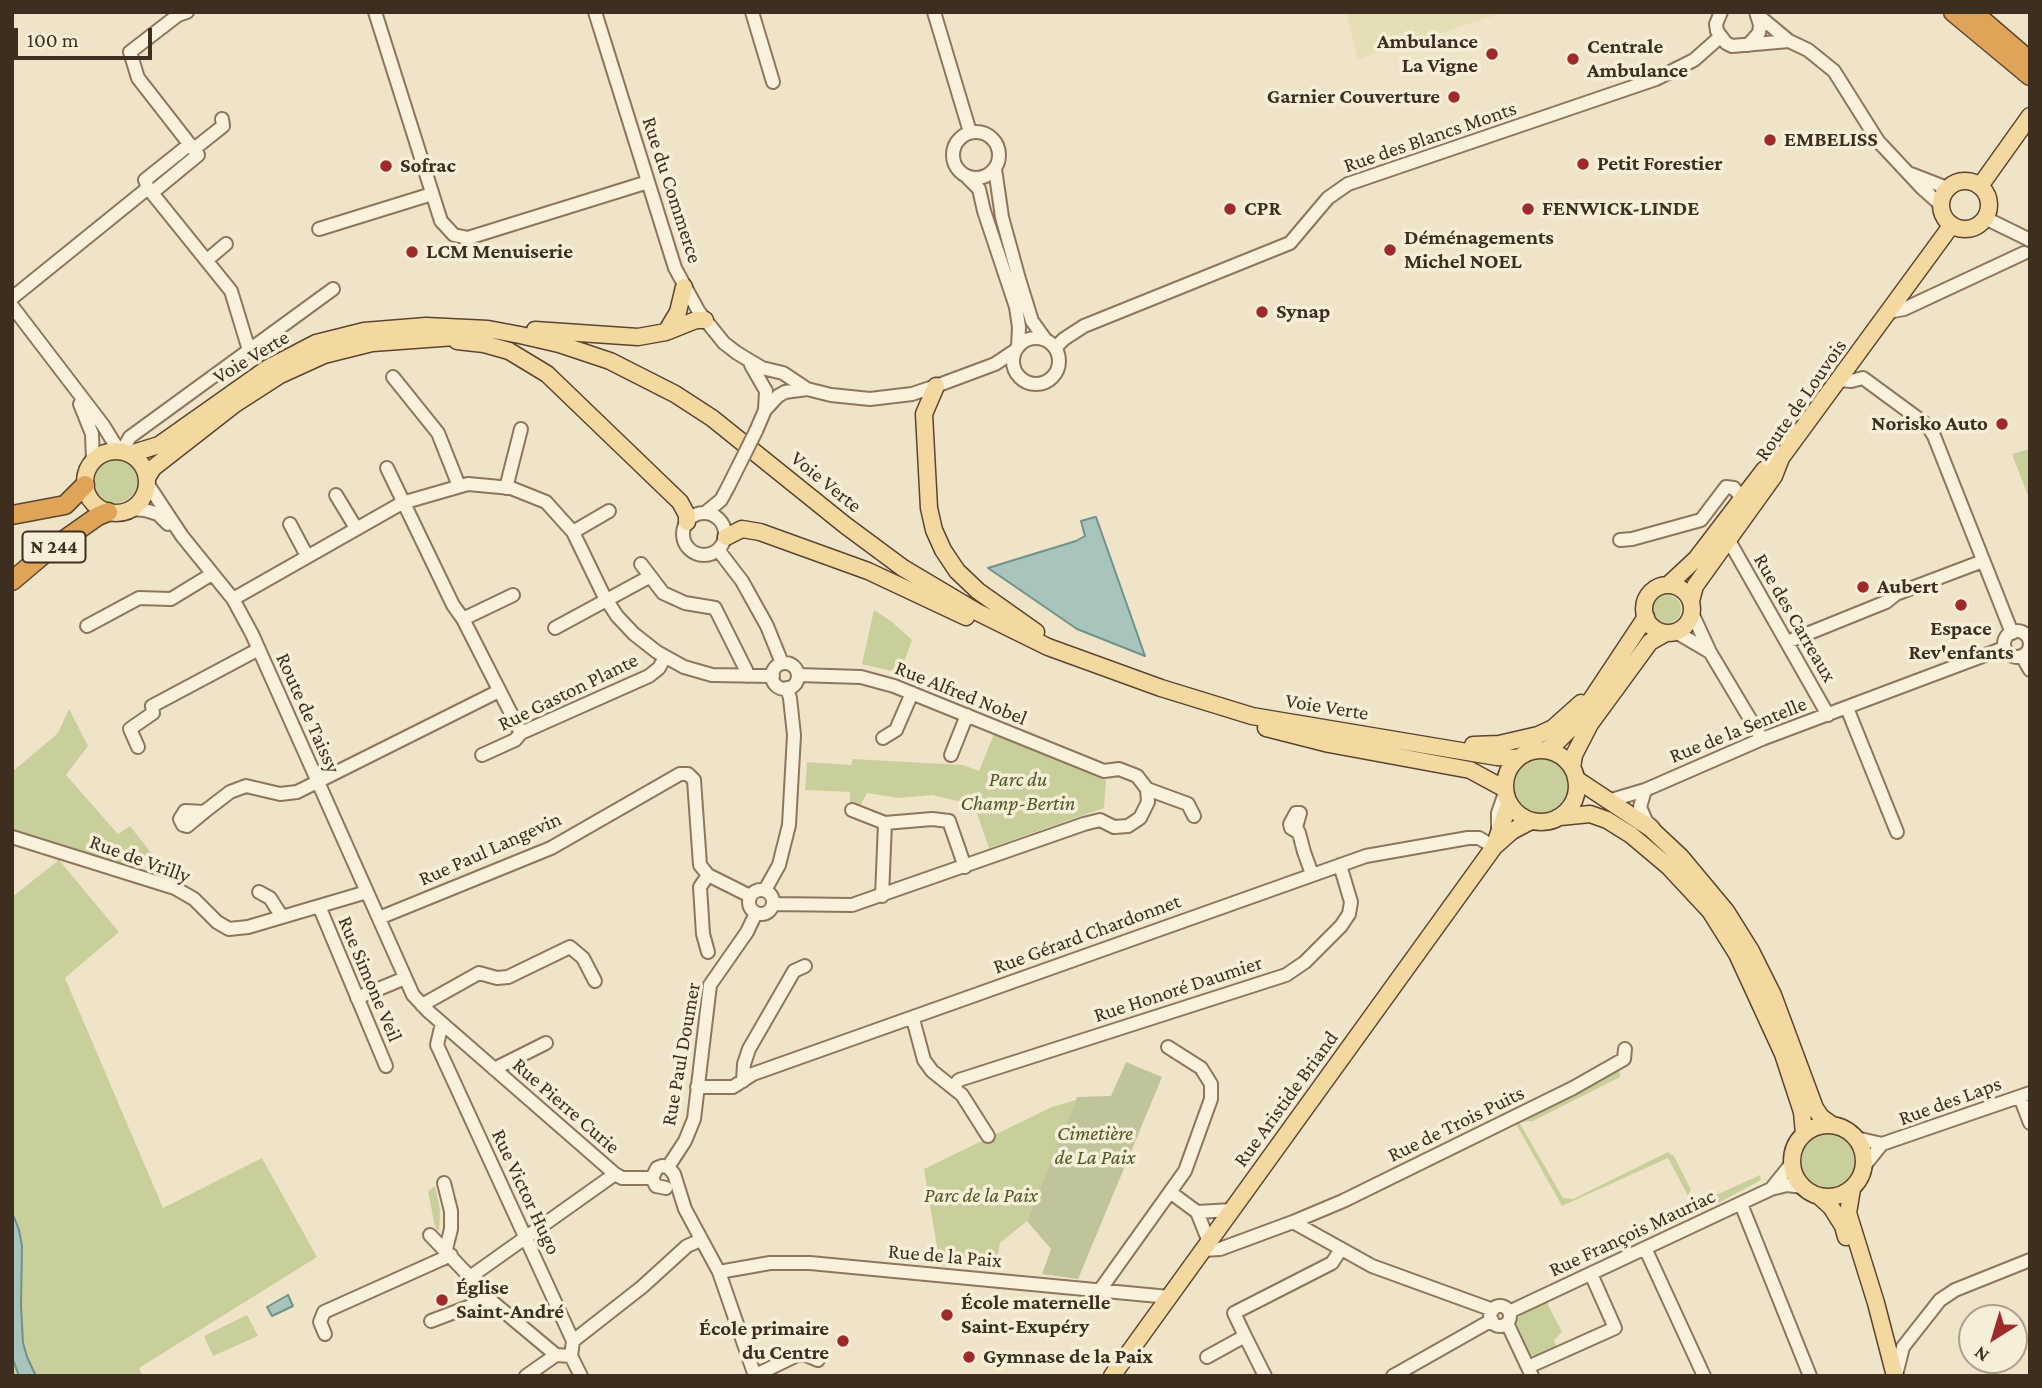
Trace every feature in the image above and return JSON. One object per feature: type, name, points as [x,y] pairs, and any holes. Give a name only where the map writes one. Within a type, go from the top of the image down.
[{"type":"highway","points":[[1953,12],[2030,76]]},
{"type":"highway","points":[[1973,12],[2030,61]]},
{"type":"highway","name":"N 244","points":[[12,515],[65,505],[85,485]]},
{"type":"highway","name":"N 244","points":[[12,581],[44,554],[98,516],[108,512]]},
{"type":"main road","points":[[1980,186],[2030,116]]},
{"type":"main road","points":[[1959,181],[1973,182],[1980,186],[1985,191],[1989,205],[1985,219],[1973,228],[1958,229],[1951,226],[1941,212],[1940,204],[1947,188],[1959,181]]},
{"type":"main road","name":"Route de Louvois","points":[[1691,607],[1695,586],[1774,476],[1781,458],[1951,226]]},
{"type":"main road","points":[[666,332],[678,312],[684,287]]},
{"type":"main road","points":[[488,329],[517,328],[638,337],[666,332],[696,320],[705,320]]},
{"type":"main road","name":"Voie Verte","points":[[124,452],[159,445],[268,368],[316,342],[364,331],[426,326],[488,329],[559,344],[610,361],[645,377],[712,418],[903,568],[999,624],[1048,647],[1252,716],[1497,757],[1518,758]]},
{"type":"main road","name":"Voie Verte","points":[[147,481],[153,468],[235,404],[280,375],[324,355],[372,343],[447,339],[457,335],[530,342],[613,367],[652,386],[698,415],[901,572],[976,618],[1045,652],[1099,674],[1218,713],[1329,744],[1470,770],[1506,795]]},
{"type":"main road","points":[[447,339],[484,344],[509,351],[533,363],[680,502],[687,515],[687,522]]},
{"type":"main road","points":[[936,386],[924,414],[929,509],[943,550],[957,570],[978,591],[1014,618],[1047,639],[1081,655],[1092,664]]},
{"type":"main road","points":[[124,452],[138,460],[147,481],[142,499],[130,509],[108,512],[90,499],[85,476],[93,460],[105,453],[124,452]]},
{"type":"main road","points":[[1671,633],[1653,628],[1646,617],[1645,605],[1649,595],[1668,585],[1696,559],[1764,470],[1781,458]]},
{"type":"main road","points":[[722,536],[742,529],[760,531],[868,571],[967,618],[976,618]]},
{"type":"main road","points":[[1560,817],[1574,800],[1574,755],[1578,745],[1650,642],[1686,625],[1691,607],[1682,590],[1668,585]]},
{"type":"main road","points":[[1646,617],[1575,724],[1554,746],[1535,750],[1518,758],[1510,767],[1506,777],[1506,795],[1515,812],[1531,821],[1541,822],[1590,814],[1607,820],[1669,867],[1710,911],[1737,954],[1783,1054],[1802,1112],[1804,1134]]},
{"type":"main road","points":[[1464,750],[1473,745],[1499,744],[1538,735],[1553,728],[1590,694],[1597,694]]},
{"type":"main road","points":[[1545,750],[1565,759],[1574,774],[1608,801],[1650,828],[1681,858],[1726,911],[1751,951],[1773,995],[1815,1108],[1821,1117],[1832,1125]]},
{"type":"main road","name":"Rue Aristide Briand","points":[[1112,1376],[1496,839],[1506,795]]},
{"type":"main road","name":"Rue Aristide Briand","points":[[1496,839],[1531,821]]},
{"type":"main road","points":[[1819,1196],[1842,1195],[1852,1189],[1863,1174],[1865,1165],[1861,1146],[1856,1138],[1841,1127],[1822,1125],[1804,1134],[1794,1150],[1792,1163],[1803,1187],[1831,1207],[1843,1226],[1884,1376]]},
{"type":"main road","points":[[1852,1189],[1848,1213],[1895,1376]]},
{"type":"street","points":[[12,298],[198,155],[138,78],[130,51],[178,15],[187,12]]},
{"type":"street","points":[[375,12],[441,221],[454,235],[468,238],[648,182]]},
{"type":"street","name":"Rue du Commerce","points":[[595,12],[675,268],[684,287],[724,343],[746,359],[772,372],[783,373],[786,377]]},
{"type":"street","points":[[752,12],[773,82]]},
{"type":"street","points":[[934,12],[970,132]]},
{"type":"street","points":[[1721,12],[1716,24],[1720,37],[1732,46],[1789,41]]},
{"type":"street","points":[[1748,45],[1759,33],[1757,14]]},
{"type":"street","points":[[1757,14],[1789,41],[1808,50],[1834,71],[1878,141],[1940,204]]},
{"type":"street","name":"Rue des Blancs Monts","points":[[1055,348],[1084,327],[1290,243],[1328,198],[1348,184],[1656,79],[1694,60],[1720,37]]},
{"type":"street","points":[[192,147],[223,126],[222,119]]},
{"type":"street","points":[[995,364],[1016,371],[1032,383],[1046,381],[1058,367],[1059,360],[1055,348],[1045,340],[1032,321],[1019,279],[1002,217],[995,169],[999,158],[997,144],[985,134],[970,132],[958,139],[953,150],[956,168],[979,189],[1016,307],[1019,327],[1017,348],[1013,357],[1016,371]]},
{"type":"street","points":[[967,177],[982,178],[995,169]]},
{"type":"street","points":[[1910,174],[1947,188]]},
{"type":"street","points":[[150,190],[231,291],[249,350]]},
{"type":"street","points":[[319,229],[432,194]]},
{"type":"street","points":[[1985,219],[2030,240]]},
{"type":"street","points":[[207,260],[226,244]]},
{"type":"street","points":[[1888,312],[1904,309],[2024,253]]},
{"type":"street","points":[[124,452],[130,437],[333,289]]},
{"type":"street","points":[[12,306],[124,452]]},
{"type":"street","points":[[773,391],[807,389],[870,399],[912,394],[995,364],[1033,338],[1045,340]]},
{"type":"street","name":"Rue du Commerce","points":[[746,359],[773,391]]},
{"type":"street","points":[[705,513],[721,500],[756,431],[773,391],[768,374],[772,372]]},
{"type":"street","points":[[393,377],[438,433],[458,486]]},
{"type":"street","points":[[773,391],[788,385],[786,377]]},
{"type":"street","points":[[786,377],[807,389]]},
{"type":"street","points":[[1839,380],[1863,378],[1927,425],[1934,436],[2012,632]]},
{"type":"street","points":[[66,379],[87,418],[92,434],[93,460]]},
{"type":"street","points":[[506,488],[521,429]]},
{"type":"street","points":[[387,468],[453,605],[520,733]]},
{"type":"street","name":"Route de Taissy","points":[[147,481],[181,536]]},
{"type":"street","points":[[233,599],[402,503],[468,484],[506,488],[546,502],[573,532],[617,616],[634,634],[665,657],[684,667],[712,674],[772,676]]},
{"type":"street","points":[[1620,540],[1701,520],[1726,487],[1734,488],[1742,499]]},
{"type":"street","points":[[336,495],[356,528]]},
{"type":"street","points":[[721,500],[722,536],[701,556],[689,550],[683,539],[687,522],[698,514],[711,514],[722,536],[742,581],[767,626],[782,663]]},
{"type":"street","name":"Route de Taissy","points":[[130,509],[158,514],[181,536],[233,599],[259,649],[379,918]]},
{"type":"street","points":[[573,532],[609,511]]},
{"type":"street","points":[[290,524],[307,556]]},
{"type":"street","name":"Rue des Carreaux","points":[[1728,539],[1828,715]]},
{"type":"street","points":[[1787,642],[1886,602],[1896,594],[1983,561]]},
{"type":"street","points":[[641,564],[663,593],[685,603],[715,608],[747,676]]},
{"type":"street","points":[[87,626],[139,598],[171,599],[212,573]]},
{"type":"street","points":[[555,628],[649,577]]},
{"type":"street","points":[[463,620],[513,595]]},
{"type":"street","points":[[1691,607],[1710,652],[1762,739]]},
{"type":"street","points":[[2012,632],[2021,632],[2029,639],[2028,651],[2022,656],[2012,656],[2004,648],[2004,640],[2012,632]]},
{"type":"street","points":[[1671,633],[1710,652]]},
{"type":"street","name":"Rue de la Sentelle","points":[[1608,801],[1645,790],[1762,739],[2004,648]]},
{"type":"street","points":[[138,747],[130,729],[153,713],[152,706],[259,649]]},
{"type":"street","points":[[2022,656],[2030,670]]},
{"type":"street","name":"Rue Gaston Plante","points":[[482,755],[514,740],[520,733],[649,676],[659,668],[665,657]]},
{"type":"street","points":[[782,663],[793,665],[798,675],[794,686],[787,688],[779,687],[772,676],[775,668],[782,663]]},
{"type":"street","name":"Rue Alfred Nobel","points":[[798,675],[861,677],[912,693],[1104,771],[1119,769],[1137,776],[1147,789],[1188,804],[1194,816]]},
{"type":"street","points":[[765,890],[779,865],[789,825],[794,734],[787,688]]},
{"type":"street","points":[[204,811],[230,792],[246,786],[287,794],[499,691]]},
{"type":"street","points":[[883,738],[896,730],[912,693]]},
{"type":"street","points":[[1847,708],[1897,832]]},
{"type":"street","points":[[951,755],[967,715]]},
{"type":"street","name":"Rue Paul Langevin","points":[[379,918],[551,848],[680,774],[688,774],[694,780],[700,864],[708,875]]},
{"type":"street","points":[[774,904],[839,907],[852,905],[1100,820],[1114,827],[1128,826],[1140,818],[1147,802],[1147,789]]},
{"type":"street","points":[[1645,790],[1640,807],[1646,821],[1681,858]]},
{"type":"street","points":[[852,810],[885,823],[932,819],[948,821],[965,867]]},
{"type":"street","points":[[882,896],[885,823]]},
{"type":"street","points":[[1298,834],[1312,874]]},
{"type":"street","name":"Rue de Vrilly","points":[[12,836],[175,888],[194,899],[217,922],[229,929],[248,927],[367,892]]},
{"type":"street","name":"Rue Gérard Chardonnet","points":[[698,1087],[733,1087],[756,1073],[1366,856],[1468,838],[1496,839]]},
{"type":"street","name":"Rue Honoré Daumier","points":[[953,1087],[959,1080],[1286,975],[1305,962],[1349,914],[1351,902],[1340,865]]},
{"type":"street","points":[[708,952],[703,934],[701,887],[708,875],[750,897]]},
{"type":"street","points":[[765,890],[773,897],[774,904],[767,913],[756,913],[749,904],[750,897],[755,891],[765,890]]},
{"type":"street","points":[[259,892],[270,898],[282,917]]},
{"type":"street","name":"Rue Simone Veil","points":[[319,906],[386,1066]]},
{"type":"street","name":"Rue Paul Doumer","points":[[669,1178],[694,1119],[710,985],[747,932],[756,913]]},
{"type":"street","points":[[357,998],[405,978],[379,918]]},
{"type":"street","points":[[422,1005],[479,973],[497,978],[508,977],[570,947],[583,958],[595,981]]},
{"type":"street","points":[[743,1081],[744,1064],[749,1049],[794,971],[805,967]]},
{"type":"street","name":"Rue Pierre Curie","points":[[405,978],[413,995],[422,1005],[615,1174],[629,1178],[652,1178]]},
{"type":"street","points":[[913,1019],[924,1060],[932,1071],[962,1095],[988,1136]]},
{"type":"street","name":"Rue Victor Hugo","points":[[442,1023],[437,1045],[573,1341]]},
{"type":"street","name":"Rue Pierre Curie","points":[[494,1069],[546,1043]]},
{"type":"street","points":[[1100,1290],[1185,1171],[1211,1099],[1211,1084],[1201,1068],[1168,1047]]},
{"type":"street","name":"Rue de Trois Puits","points":[[1293,1222],[1343,1201],[1573,1088],[1624,1059],[1625,1049]]},
{"type":"street","points":[[2025,1095],[2030,1123]]},
{"type":"street","name":"Rue des Laps","points":[[1856,1138],[1882,1144],[2025,1095]]},
{"type":"street","name":"Rue des Laps","points":[[1865,1165],[1882,1144]]},
{"type":"street","points":[[1771,1189],[1792,1163]]},
{"type":"street","points":[[669,1178],[656,1186],[652,1178],[657,1168],[669,1178],[719,1272],[755,1376],[797,1355],[806,1354],[818,1360]]},
{"type":"street","points":[[470,1277],[615,1174]]},
{"type":"street","points":[[444,1183],[451,1211],[449,1252]]},
{"type":"street","points":[[1771,1189],[1787,1185],[1803,1187]]},
{"type":"street","name":"Rue François Mauriac","points":[[1508,1318],[1591,1274],[1771,1189]]},
{"type":"street","points":[[1170,1192],[1197,1212],[1206,1246],[1220,1249],[1293,1222],[1372,1266],[1492,1315],[1499,1325],[1508,1318],[1530,1371],[1615,1328],[1591,1274]]},
{"type":"street","points":[[1741,1204],[1810,1376]]},
{"type":"street","points":[[1197,1212],[1232,1210]]},
{"type":"street","points":[[430,1235],[449,1252],[489,1299],[556,1355],[570,1356]]},
{"type":"street","points":[[581,1376],[570,1356],[573,1341],[642,1287],[687,1246],[701,1240]]},
{"type":"street","points":[[1645,1248],[1704,1376]]},
{"type":"street","points":[[1265,1376],[1234,1313],[1332,1263],[1341,1249]]},
{"type":"street","points":[[325,1334],[320,1322],[324,1312],[449,1252]]},
{"type":"street","points":[[1895,1376],[1903,1347],[1940,1300],[1955,1290],[2030,1260]]},
{"type":"street","name":"Rue de la Paix","points":[[719,1272],[770,1263],[810,1263],[1169,1297]]},
{"type":"street","points":[[431,1321],[489,1299]]},
{"type":"street","points":[[1393,1376],[1492,1315]]},
{"type":"street","points":[[1207,1357],[1245,1336]]},
{"type":"street","points":[[526,1376],[556,1355]]},
{"type":"shaded area","points":[[1346,12],[1506,12],[1358,59]]},
{"type":"green space","points":[[2030,449],[2030,501],[2012,454]]},
{"type":"green space","points":[[115,457],[132,463],[138,480],[132,497],[115,503],[98,497],[92,480],[98,463]]},
{"type":"green space","points":[[1667,595],[1677,599],[1681,609],[1677,619],[1667,623],[1657,619],[1653,609],[1657,599]]},
{"type":"green space","points":[[874,610],[912,640],[900,673],[862,664]]},
{"type":"green space","points":[[69,709],[88,746],[66,775],[118,834],[130,826],[152,854],[135,869],[12,831],[12,772],[58,733]]},
{"type":"green space","name":"Parc du Champ-Bertin","points":[[994,734],[1106,780],[1104,808],[989,848],[973,802],[966,803],[932,795],[898,798],[867,793],[860,806],[850,803],[850,792],[805,790],[807,762],[851,765],[853,759],[963,765],[979,771]]},
{"type":"green space","points":[[1541,757],[1556,762],[1564,770],[1569,785],[1564,800],[1556,808],[1541,813],[1526,808],[1518,800],[1513,785],[1518,770],[1526,762]]},
{"type":"green space","points":[[59,860],[119,932],[65,978],[163,1208],[262,1158],[317,1257],[139,1368],[143,1376],[12,1376],[12,897]]},
{"type":"green space","name":"Cimetière de La Paix","points":[[1126,1062],[1162,1077],[1078,1279],[1042,1274],[1051,1249],[1027,1221],[1077,1097],[1111,1096]]},
{"type":"green space","points":[[1619,1065],[1620,1077],[1533,1121],[1519,1122],[1563,1198],[1573,1199],[1668,1152],[1674,1156],[1691,1190],[1688,1196],[1668,1158],[1562,1206],[1515,1122]]},
{"type":"green space","name":"Parc de la Paix","points":[[1076,1100],[1027,1221],[1000,1243],[995,1269],[940,1265],[924,1169],[1052,1107]]},
{"type":"green space","points":[[1830,1132],[1841,1134],[1854,1145],[1859,1161],[1857,1172],[1846,1185],[1830,1190],[1819,1188],[1806,1177],[1801,1161],[1803,1150],[1814,1137]]},
{"type":"green space","points":[[1760,1175],[1761,1180],[1702,1212],[1699,1206],[1705,1200]]},
{"type":"green space","points":[[435,1186],[440,1210],[439,1231],[435,1227],[428,1191]]},
{"type":"green space","points":[[1546,1301],[1562,1332],[1554,1340],[1556,1346],[1537,1356],[1531,1355],[1515,1320],[1536,1304]]},
{"type":"green space","points":[[247,1315],[258,1336],[213,1356],[204,1336]]},
{"type":"water","points":[[1096,517],[1145,656],[1077,629],[988,568],[1076,541],[1085,536],[1081,521]]},
{"type":"water","points":[[12,1212],[22,1246],[23,1343],[36,1376],[19,1376],[12,1357]]},
{"type":"water","points":[[288,1295],[293,1306],[272,1316],[267,1307]]},
{"type":"place","name":"Ambulance La Vigne","points":[[1492,54]]},
{"type":"place","name":"Centrale Ambulance","points":[[1573,59]]},
{"type":"place","name":"Garnier Couverture","points":[[1454,97]]},
{"type":"place","name":"EMBELISS","points":[[1770,140]]},
{"type":"place","name":"Petit Forestier","points":[[1583,164]]},
{"type":"place","name":"Sofrac","points":[[386,166]]},
{"type":"place","name":"CPR","points":[[1230,209]]},
{"type":"place","name":"FENWICK-LINDE","points":[[1528,209]]},
{"type":"place","name":"Déménagements Michel NOEL","points":[[1390,250]]},
{"type":"place","name":"LCM Menuiserie","points":[[412,252]]},
{"type":"place","name":"Synap","points":[[1262,312]]},
{"type":"place","name":"Norisko Auto","points":[[2002,424]]},
{"type":"place","name":"Aubert","points":[[1863,587]]},
{"type":"place","name":"Espace Rev'enfants","points":[[1961,605]]},
{"type":"place","name":"Église Saint-André","points":[[442,1300]]},
{"type":"place","name":"École maternelle Saint-Exupéry","points":[[947,1315]]},
{"type":"place","name":"École primaire du Centre","points":[[843,1341]]},
{"type":"place","name":"Gymnase de la Paix","points":[[969,1357]]}]
